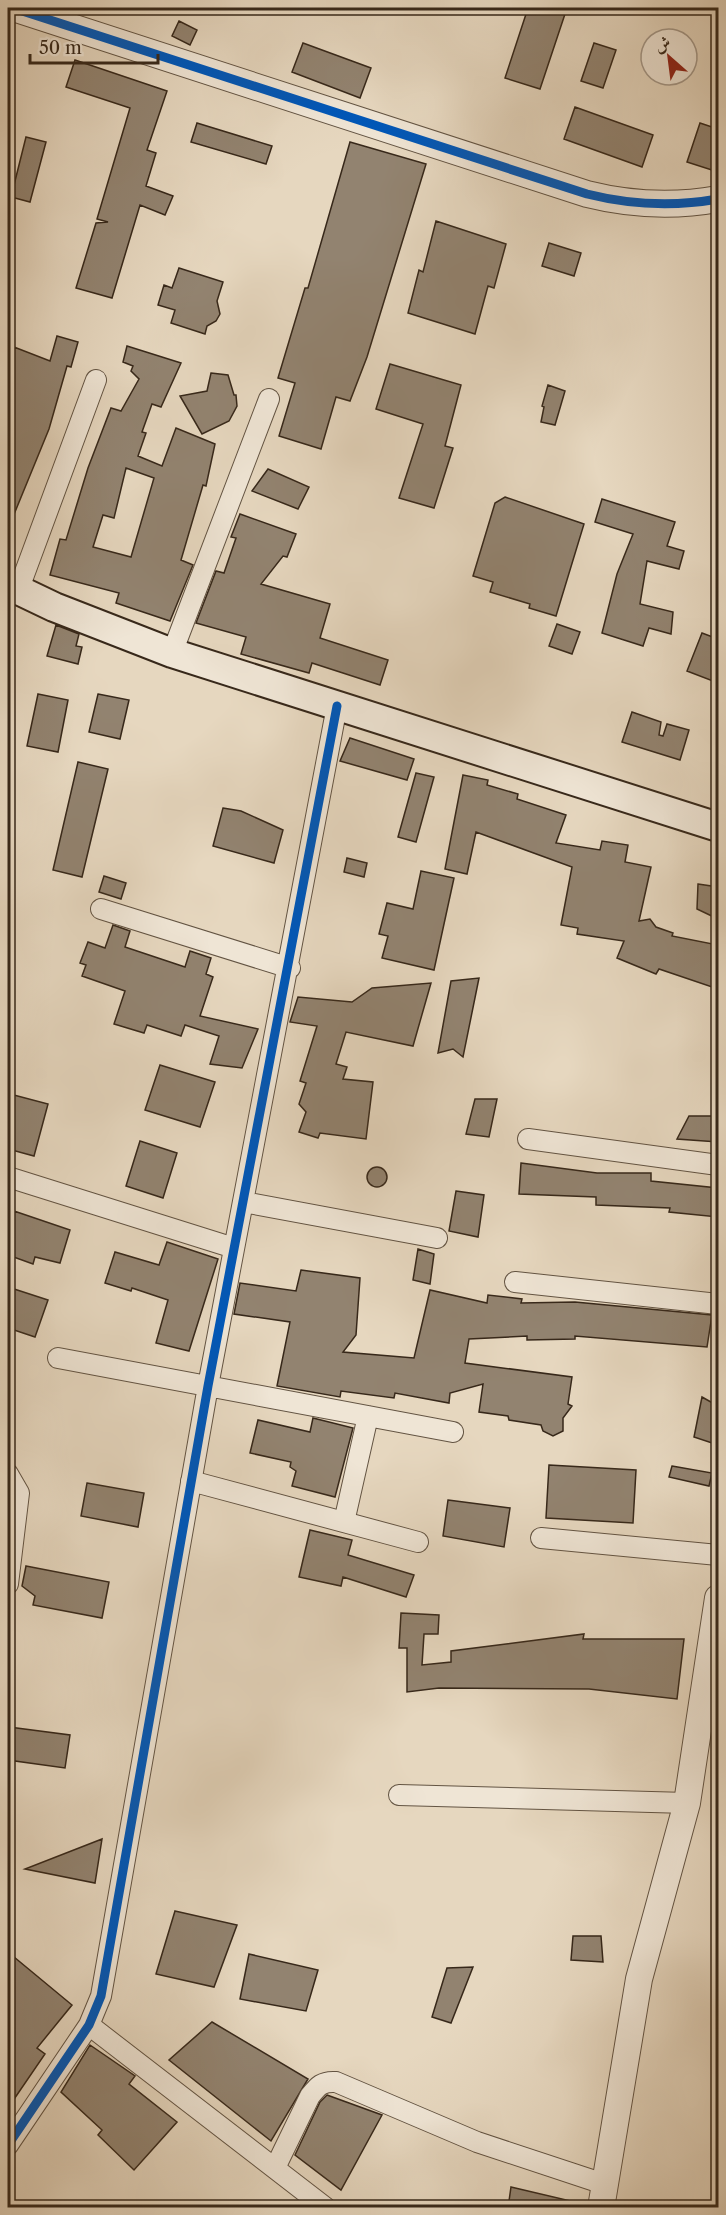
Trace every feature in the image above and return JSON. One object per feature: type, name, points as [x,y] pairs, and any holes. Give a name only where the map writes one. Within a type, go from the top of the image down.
[{"type":"main road","points":[[13,588],[172,653],[718,827]]},
{"type":"street","points":[[13,8],[587,194],[644,205],[718,199]]},
{"type":"street","points":[[13,588],[96,380]]},
{"type":"street","points":[[172,653],[269,399]]},
{"type":"street","points":[[8,2145],[89,2025],[101,1996],[208,1386],[290,968],[337,706]]},
{"type":"street","points":[[101,909],[290,968]]},
{"type":"street","points":[[528,1139],[718,1165]]},
{"type":"street","points":[[8,1177],[234,1248]]},
{"type":"street","points":[[243,1202],[438,1238]]},
{"type":"street","points":[[515,1282],[718,1304]]},
{"type":"street","points":[[58,1358],[453,1432]]},
{"type":"street","points":[[344,1522],[368,1416]]},
{"type":"street","points":[[8,1474],[20,1493],[8,1584]]},
{"type":"street","points":[[191,1481],[418,1542]]},
{"type":"street","points":[[541,1538],[718,1555]]},
{"type":"street","points":[[275,2168],[310,2096],[326,2081],[336,2082],[603,2196],[639,1979],[687,1803],[718,1598]]},
{"type":"street","points":[[399,1795],[687,1803]]},
{"type":"street","points":[[89,2025],[326,2208]]},
{"type":"building","points":[[528,8],[567,8],[540,89],[505,78]]},
{"type":"building","points":[[179,21],[197,30],[190,45],[172,36]]},
{"type":"building","points":[[303,43],[371,68],[360,98],[292,72]]},
{"type":"building","points":[[594,43],[616,50],[603,88],[581,81]]},
{"type":"building","points":[[75,60],[167,91],[147,150],[156,153],[146,186],[173,196],[165,215],[140,205],[112,298],[76,288],[96,223],[108,222],[97,219],[130,108],[66,87]]},
{"type":"building","points":[[575,107],[653,135],[642,167],[564,139]]},
{"type":"building","points":[[197,123],[272,146],[266,164],[191,142]]},
{"type":"building","points":[[700,123],[718,129],[718,172],[687,162]]},
{"type":"building","points":[[26,137],[46,142],[30,202],[11,197]]},
{"type":"building","points":[[350,142],[426,164],[367,357],[350,401],[336,397],[321,449],[279,436],[295,383],[278,378],[305,288],[308,288]]},
{"type":"building","points":[[436,221],[506,244],[494,288],[488,286],[475,334],[408,313],[419,270],[423,272]]},
{"type":"building","points":[[549,243],[581,253],[574,276],[542,266]]},
{"type":"building","points":[[179,268],[223,282],[217,301],[220,314],[216,321],[207,326],[205,334],[171,323],[175,310],[158,305],[164,285],[172,288]]},
{"type":"building","points":[[57,336],[78,342],[71,367],[67,366],[49,429],[8,529],[8,363],[14,347],[50,361]]},
{"type":"building","points":[[127,346],[181,363],[161,407],[152,404],[142,432],[146,433],[138,456],[162,466],[176,428],[215,444],[206,486],[203,485],[181,560],[193,565],[170,621],[116,603],[119,593],[50,575],[60,539],[66,540],[88,468],[111,408],[121,411],[139,379],[131,371],[133,366],[123,362]],"holes":[[[126,468],[154,478],[131,557],[93,547],[103,515],[114,518]]]},
{"type":"building","points":[[390,364],[461,385],[445,446],[453,448],[434,508],[399,498],[423,424],[376,409]]},
{"type":"building","points":[[211,373],[228,375],[234,395],[236,395],[237,406],[229,421],[202,434],[180,396],[207,391]]},
{"type":"building","points":[[548,385],[565,391],[555,425],[541,422],[544,407],[542,406]]},
{"type":"building","points":[[268,469],[309,487],[298,509],[252,491]]},
{"type":"building","points":[[505,497],[584,524],[556,616],[529,608],[530,604],[490,592],[493,582],[473,576],[495,503]]},
{"type":"building","points":[[602,499],[675,522],[667,546],[684,551],[679,569],[647,561],[640,604],[673,612],[671,634],[649,628],[643,646],[602,633],[617,574],[633,534],[595,522]]},
{"type":"building","points":[[240,514],[296,534],[287,557],[283,556],[261,584],[330,604],[320,638],[388,660],[380,685],[312,663],[309,673],[241,654],[246,637],[196,623],[216,571],[224,573],[236,538],[231,537]]},
{"type":"building","points":[[557,624],[580,632],[572,654],[549,646]]},
{"type":"building","points":[[56,625],[79,634],[76,646],[82,647],[78,664],[47,656]]},
{"type":"building","points":[[702,633],[718,639],[718,683],[687,671]]},
{"type":"building","points":[[38,694],[68,700],[58,752],[27,746]]},
{"type":"building","points":[[98,694],[129,700],[120,739],[89,732]]},
{"type":"building","points":[[632,712],[661,722],[659,735],[663,736],[667,724],[689,730],[680,760],[622,742]]},
{"type":"building","points":[[350,738],[414,759],[407,780],[340,761]]},
{"type":"building","points":[[78,762],[108,769],[82,877],[53,870]]},
{"type":"building","points":[[416,773],[434,777],[416,842],[398,837]]},
{"type":"building","points":[[463,775],[488,780],[487,785],[518,794],[517,799],[566,815],[556,843],[600,850],[602,841],[628,845],[625,862],[651,867],[639,921],[650,919],[656,927],[673,933],[672,936],[718,945],[718,989],[659,969],[656,974],[617,958],[624,941],[577,934],[578,928],[561,925],[572,867],[476,832],[467,874],[445,869]]},
{"type":"building","points":[[223,808],[241,811],[283,830],[274,863],[213,846]]},
{"type":"building","points":[[347,858],[367,863],[364,877],[344,872]]},
{"type":"building","points":[[421,871],[454,878],[434,970],[382,958],[388,936],[379,934],[387,903],[413,909]]},
{"type":"building","points":[[104,876],[126,883],[121,899],[99,892]]},
{"type":"building","points":[[698,884],[718,887],[718,919],[697,909]]},
{"type":"building","points":[[113,925],[130,931],[125,947],[185,967],[190,951],[211,958],[206,974],[213,977],[200,1016],[258,1029],[242,1068],[210,1064],[219,1036],[185,1025],[181,1036],[147,1025],[144,1033],[114,1024],[125,991],[82,976],[86,965],[80,963],[88,942],[105,948]]},
{"type":"building","points":[[479,978],[463,1057],[453,1049],[438,1053],[451,981]]},
{"type":"building","points":[[431,983],[413,1046],[346,1032],[336,1064],[347,1067],[343,1079],[373,1082],[366,1139],[320,1133],[318,1138],[299,1132],[306,1112],[299,1104],[306,1083],[300,1081],[317,1026],[290,1022],[298,997],[352,1002],[372,988]]},
{"type":"building","points":[[160,1065],[215,1082],[200,1127],[145,1110]]},
{"type":"building","points":[[10,1094],[48,1104],[34,1156],[8,1149]]},
{"type":"building","points":[[475,1099],[497,1099],[489,1137],[466,1134]]},
{"type":"building","points":[[689,1116],[718,1116],[718,1142],[677,1139]]},
{"type":"building","points":[[140,1141],[177,1153],[163,1198],[126,1186]]},
{"type":"building","points":[[521,1163],[597,1173],[651,1173],[651,1181],[718,1188],[718,1217],[669,1212],[670,1208],[596,1205],[596,1197],[519,1194]]},
{"type":"building","points":[[377,1167],[384,1170],[387,1177],[384,1184],[377,1187],[370,1184],[367,1177],[370,1170]]},
{"type":"building","points":[[456,1191],[484,1195],[478,1237],[449,1231]]},
{"type":"building","points":[[14,1211],[70,1230],[60,1263],[35,1257],[33,1264],[8,1255],[8,1236]]},
{"type":"building","points":[[167,1242],[218,1259],[189,1351],[156,1343],[168,1300],[132,1288],[131,1291],[105,1283],[115,1252],[159,1265]]},
{"type":"building","points":[[418,1249],[434,1254],[430,1284],[413,1280]]},
{"type":"building","points":[[301,1270],[360,1278],[356,1335],[343,1352],[414,1358],[430,1290],[487,1303],[488,1295],[522,1299],[521,1303],[575,1302],[712,1315],[707,1347],[575,1336],[575,1339],[527,1340],[527,1336],[469,1339],[465,1363],[572,1377],[568,1404],[572,1406],[563,1418],[563,1431],[553,1436],[543,1431],[541,1425],[509,1420],[508,1416],[479,1412],[483,1384],[450,1393],[449,1403],[395,1393],[394,1398],[341,1391],[340,1397],[277,1386],[290,1322],[234,1314],[240,1283],[296,1291]]},
{"type":"building","points":[[8,1287],[48,1300],[35,1337],[8,1328]]},
{"type":"building","points":[[702,1397],[718,1406],[718,1445],[694,1437]]},
{"type":"building","points":[[313,1418],[353,1428],[335,1497],[292,1486],[296,1471],[290,1467],[291,1462],[250,1453],[258,1420],[310,1432]]},
{"type":"building","points":[[549,1465],[636,1470],[633,1523],[546,1518]]},
{"type":"building","points":[[672,1466],[712,1473],[709,1486],[669,1477]]},
{"type":"building","points":[[87,1483],[144,1493],[138,1527],[81,1516]]},
{"type":"building","points":[[448,1500],[510,1508],[504,1547],[443,1536]]},
{"type":"building","points":[[310,1530],[352,1540],[348,1555],[414,1575],[406,1597],[343,1577],[341,1586],[299,1577]]},
{"type":"building","points":[[26,1566],[109,1582],[102,1618],[33,1605],[35,1596],[22,1586]]},
{"type":"building","points":[[401,1613],[439,1615],[438,1634],[424,1634],[422,1665],[451,1662],[451,1651],[584,1634],[583,1639],[684,1639],[677,1699],[589,1689],[439,1688],[407,1692],[407,1648],[399,1648]]},
{"type":"building","points":[[9,1727],[70,1735],[65,1768],[8,1760]]},
{"type":"building","points":[[102,1839],[95,1883],[25,1869]]},
{"type":"building","points":[[175,1911],[237,1925],[214,1987],[156,1974]]},
{"type":"building","points":[[573,1936],[601,1936],[603,1962],[571,1960]]},
{"type":"building","points":[[8,1952],[72,2005],[37,2048],[45,2054],[8,2108]]},
{"type":"building","points":[[249,1954],[318,1970],[306,2011],[240,1999]]},
{"type":"building","points":[[473,1967],[451,2023],[432,2017],[447,1968]]},
{"type":"building","points":[[212,2022],[308,2079],[271,2141],[169,2060]]},
{"type":"building","points":[[90,2045],[135,2076],[129,2084],[177,2122],[134,2170],[98,2135],[102,2130],[61,2092]]},
{"type":"building","points":[[327,2095],[382,2115],[341,2190],[295,2155],[320,2102]]},
{"type":"building","points":[[511,2187],[575,2202],[575,2208],[508,2208]]},
{"type":"cycle path","points":[[13,8],[587,194],[620,201],[652,204],[718,199]]},
{"type":"cycle path","points":[[8,2145],[89,2025],[101,1996],[208,1386],[337,706]]}]
